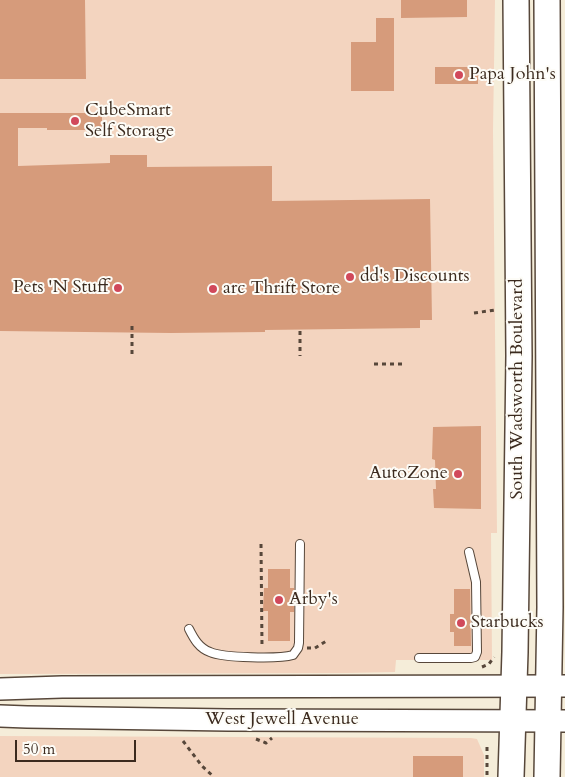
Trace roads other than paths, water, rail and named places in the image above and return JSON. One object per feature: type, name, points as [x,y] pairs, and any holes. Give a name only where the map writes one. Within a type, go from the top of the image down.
[{"type":"main road","name":"South Wadsworth Boulevard","points":[[511,777],[519,356],[516,0]]},
{"type":"main road","name":"South Wadsworth Boulevard","points":[[547,0],[550,607],[557,686],[557,721],[547,777]]},
{"type":"main road","name":"West Jewell Avenue","points":[[0,689],[62,687],[557,686]]},
{"type":"main road","name":"West Jewell Avenue","points":[[0,716],[228,720],[557,721]]},
{"type":"lane","points":[[189,629],[198,644],[212,653],[237,656],[283,657],[293,655],[299,643],[300,544]]},
{"type":"lane","points":[[419,658],[475,657],[477,652],[476,582],[468,552]]},
{"type":"place","name":"Papa John's","points":[[459,75]]},
{"type":"place","name":"CubeSmart Self Storage","points":[[75,121]]},
{"type":"place","name":"dd's Discounts","points":[[350,277]]},
{"type":"place","name":"Pets 'N Stuff","points":[[118,288]]},
{"type":"place","name":"arc Thrift Store","points":[[213,289]]},
{"type":"place","name":"AutoZone","points":[[458,474]]},
{"type":"place","name":"Arby's","points":[[279,600]]},
{"type":"place","name":"Starbucks","points":[[461,623]]}]
